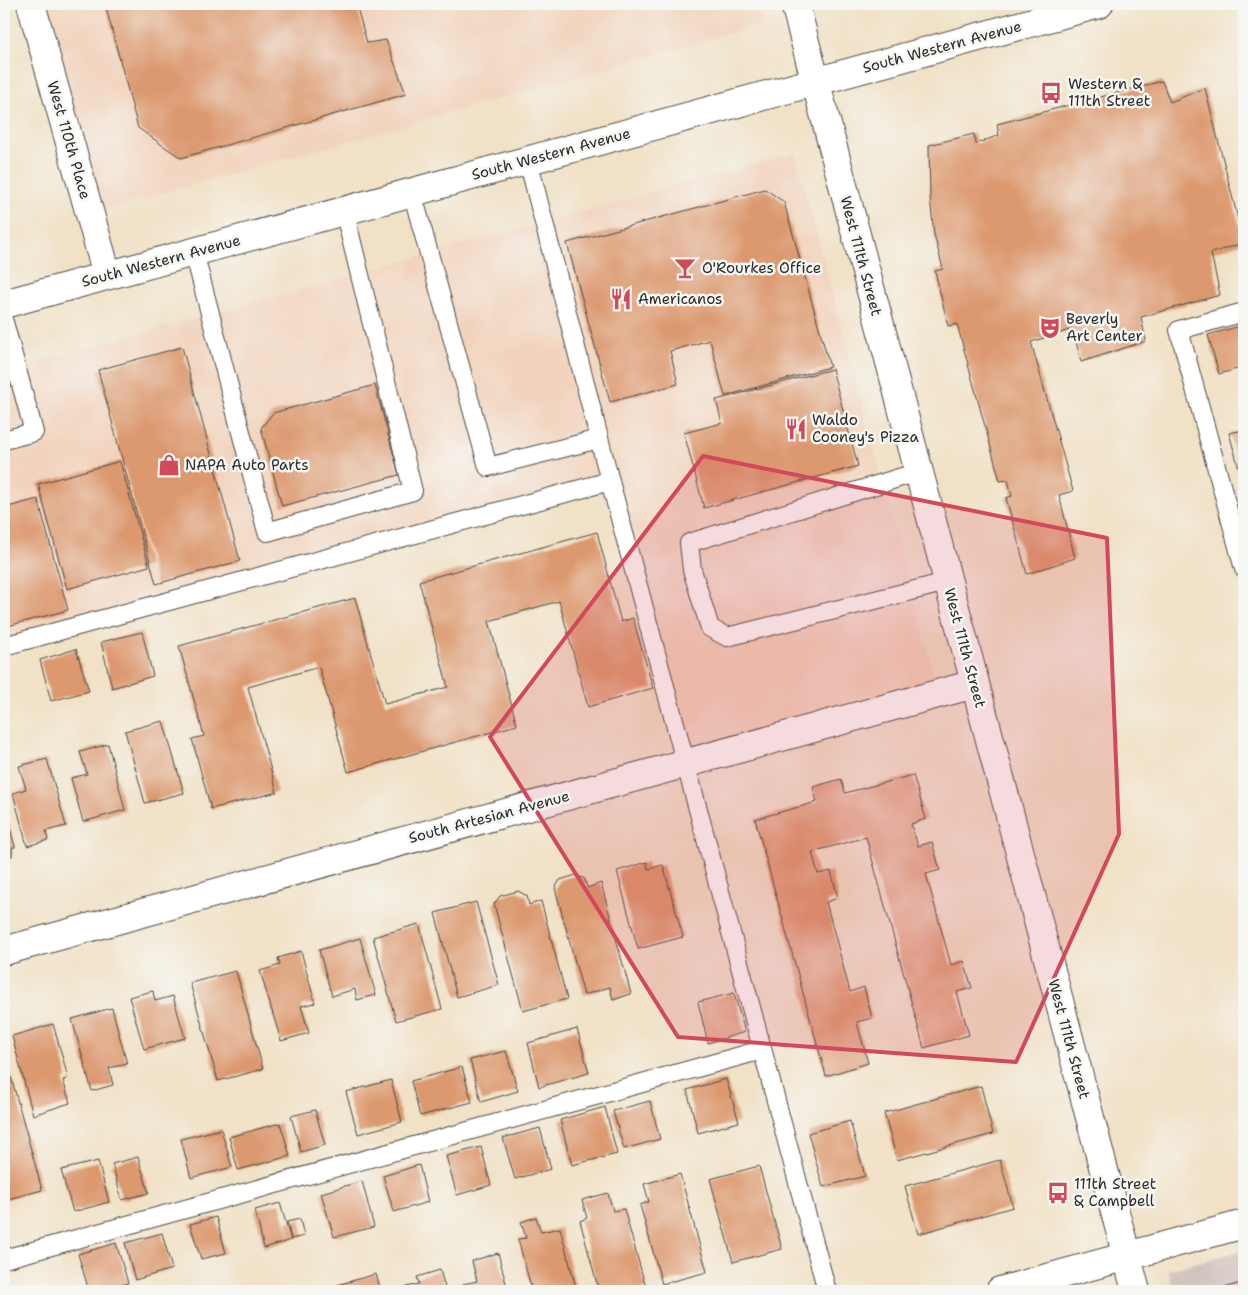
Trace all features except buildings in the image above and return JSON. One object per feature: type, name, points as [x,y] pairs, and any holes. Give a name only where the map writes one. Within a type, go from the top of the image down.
[{"type":"main road","name":"West 110th Place","points":[[31,4],[107,276]]},
{"type":"main road","name":"West 111th Street","points":[[795,4],[1136,1291]]},
{"type":"main road","name":"South Western Avenue","points":[[4,304],[1099,4]]},
{"type":"main road","name":"South Artesian Avenue","points":[[4,951],[974,684]]},
{"type":"main road","points":[[1000,1291],[1244,1224]]},
{"type":"lane","points":[[528,160],[610,482],[827,1291]]},
{"type":"lane","points":[[412,192],[488,467],[600,440]]},
{"type":"lane","points":[[194,252],[267,532],[413,492],[344,210]]},
{"type":"lane","points":[[1244,312],[1179,330],[1244,569]]},
{"type":"lane","points":[[4,322],[34,432],[4,440]]},
{"type":"lane","points":[[918,472],[689,543],[692,570],[710,628],[727,637],[948,582]]},
{"type":"lane","points":[[4,646],[610,482]]},
{"type":"lane","points":[[4,1259],[762,1050]]},
{"type":"highlighted area","points":[[703,456],[1107,538],[1119,834],[1016,1062],[678,1037],[490,737]]},
{"type":"shaded area","points":[[42,4],[758,4],[763,24],[100,211]]},
{"type":"shaded area","points":[[795,153],[938,689],[685,757],[610,476],[4,640],[4,371]]},
{"type":"shaded area","points":[[4,167],[16,211],[4,214]]},
{"type":"shaded area","points":[[1244,1250],[1244,1291],[1174,1291],[1168,1270]]},
{"type":"place","name":"Western & 111th Street","points":[[1051,93]]},
{"type":"place","name":"O'Rourkes Office","points":[[685,268]]},
{"type":"place","name":"Americanos","points":[[621,299]]},
{"type":"place","name":"Beverly Art Center","points":[[1050,328]]},
{"type":"place","name":"Waldo Cooney's Pizza","points":[[796,429]]},
{"type":"place","name":"NAPA Auto Parts","points":[[169,465]]},
{"type":"place","name":"111th Street & Campbell","points":[[1058,1193]]}]
